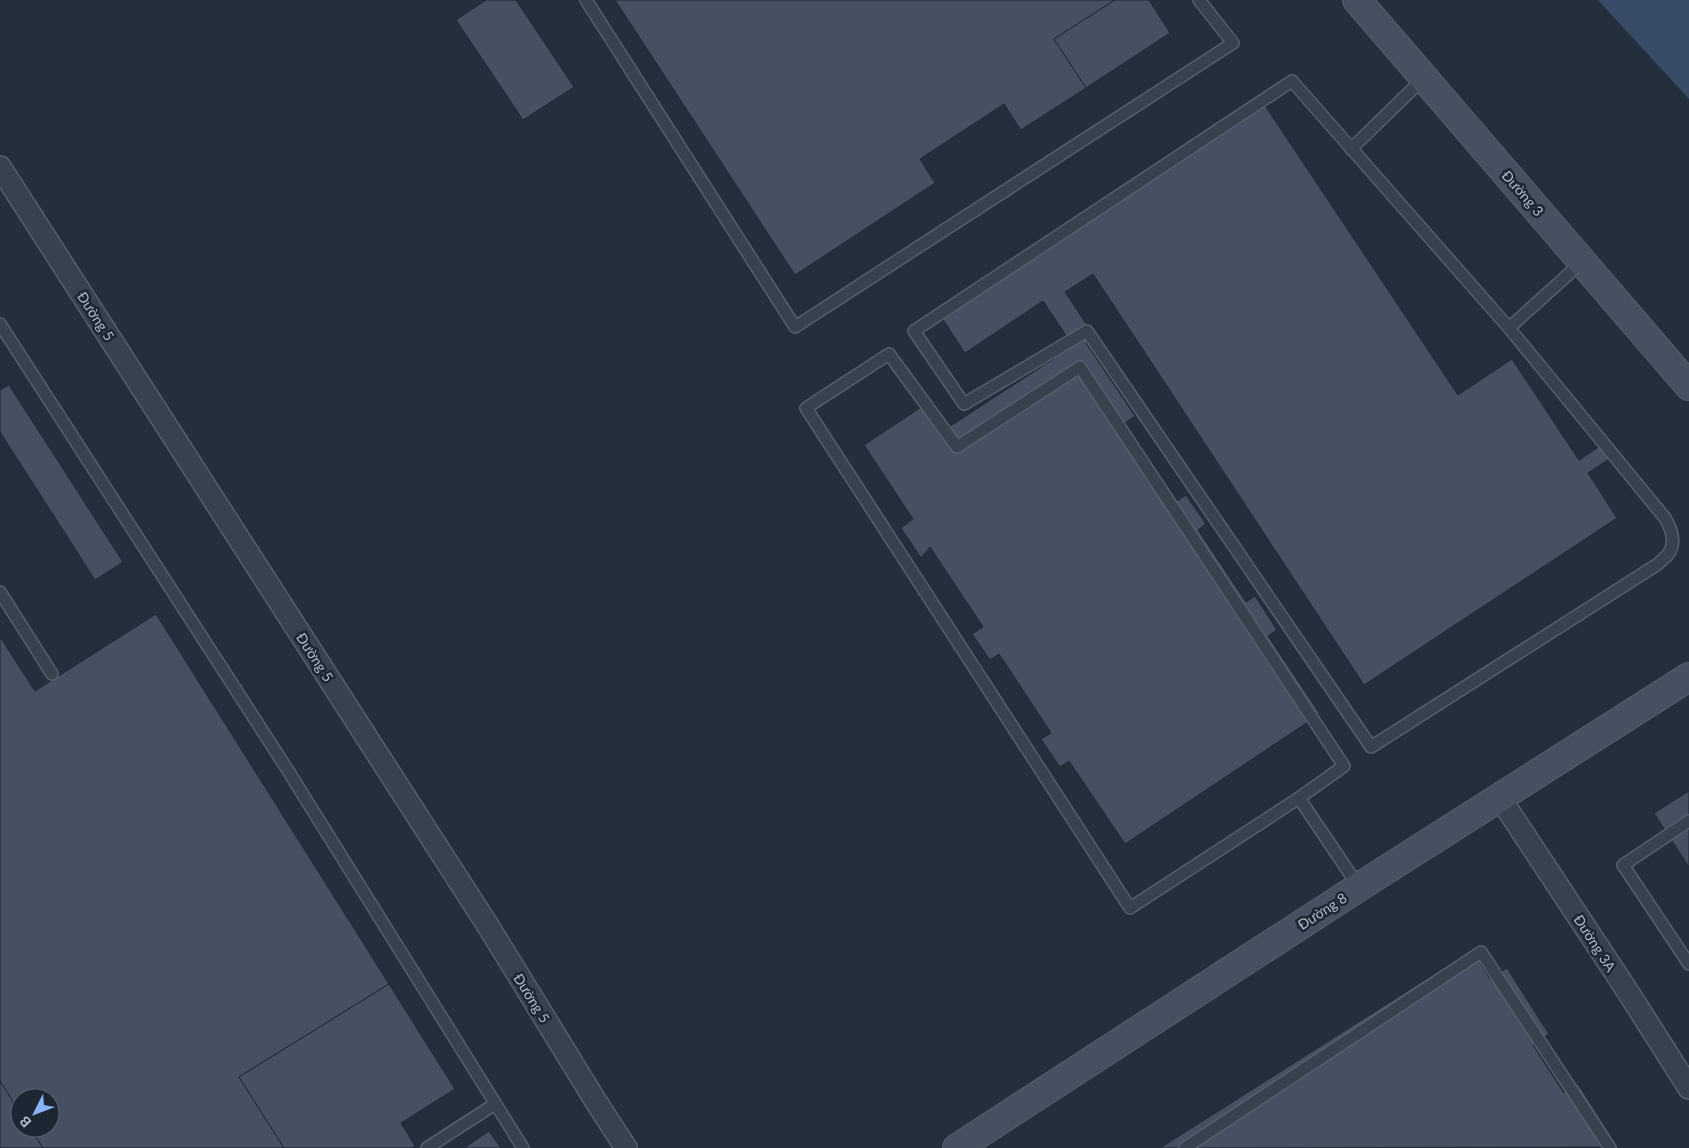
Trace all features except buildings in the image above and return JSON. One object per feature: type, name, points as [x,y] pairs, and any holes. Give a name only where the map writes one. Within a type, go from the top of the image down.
[{"type":"street","name":"Đường 3","points":[[1358,0],[1689,386]]},
{"type":"street","name":"Đường 5","points":[[0,167],[490,929],[626,1148]]},
{"type":"street","name":"Đường 8","points":[[957,1148],[1359,887],[1689,677]]},
{"type":"street","name":"Đường 3A","points":[[1500,798],[1689,1088]]},
{"type":"lane","points":[[586,0],[795,327],[1233,43],[1199,0]]},
{"type":"lane","points":[[1351,149],[1424,78]]},
{"type":"lane","points":[[1292,81],[1509,328],[1665,518],[1671,529],[1672,541],[1670,552],[1658,564],[1371,747],[1088,330],[964,404],[914,331],[1292,81]]},
{"type":"lane","points":[[1509,328],[1583,262]]},
{"type":"lane","points":[[0,324],[282,761],[523,1148]]},
{"type":"lane","points":[[889,354],[957,447],[1080,367],[1344,766],[1299,798],[1130,908],[806,408],[889,354]]},
{"type":"lane","points":[[0,592],[52,674]]},
{"type":"lane","points":[[1299,798],[1359,887]]},
{"type":"lane","points":[[1689,821],[1623,865],[1689,964]]},
{"type":"lane","points":[[1185,1148],[1481,952],[1610,1148]]},
{"type":"lane","points":[[427,1148],[495,1104]]},
{"type":"water","points":[[1598,0],[1689,0],[1689,99]]}]
